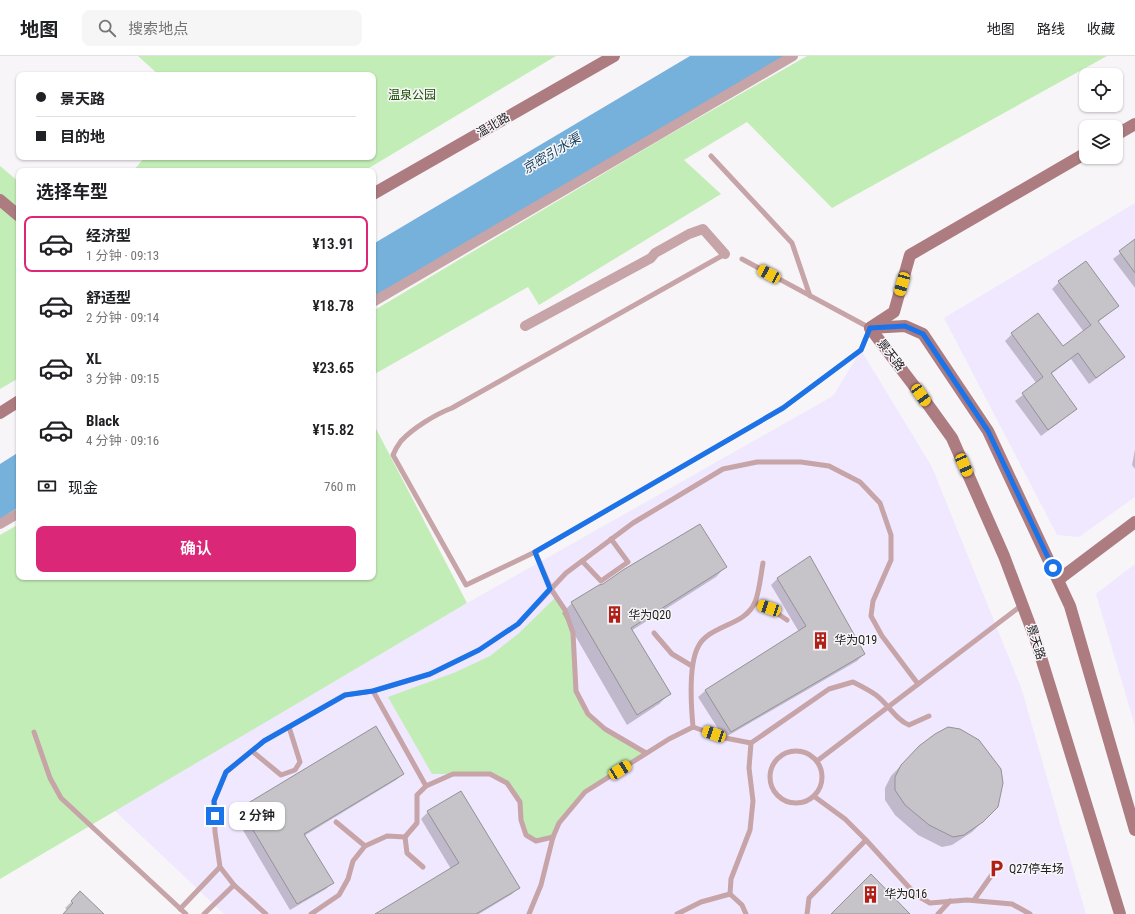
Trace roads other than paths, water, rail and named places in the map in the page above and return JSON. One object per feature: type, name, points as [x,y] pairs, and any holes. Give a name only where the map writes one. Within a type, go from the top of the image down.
[{"type":"street","name":"温北路","points":[[376,192],[614,56]]},
{"type":"street","points":[[376,300],[793,56]]},
{"type":"street","points":[[1123,132],[1135,124]]},
{"type":"street","points":[[870,328],[894,312],[910,255],[1079,157]]},
{"type":"street","points":[[0,200],[16,213]]},
{"type":"street","points":[[525,326],[651,258],[655,253],[689,234],[703,229],[725,254]]},
{"type":"street","name":"景天路","points":[[870,328],[905,326],[923,334],[988,431],[1070,606],[1135,830]]},
{"type":"street","name":"景天路","points":[[870,328],[952,438],[1004,556],[1036,641],[1120,914]]},
{"type":"street","points":[[0,413],[16,403]]},
{"type":"street","points":[[0,524],[16,515]]},
{"type":"street","points":[[1058,580],[1135,522]]},
{"type":"lane","points":[[711,156],[792,243],[810,296]]},
{"type":"lane","points":[[725,254],[452,408],[441,412],[401,441],[393,455],[466,585],[535,552],[783,408],[861,350],[870,328],[742,259]]},
{"type":"lane","points":[[266,914],[234,884],[220,867],[215,832],[214,801],[226,772],[264,741],[345,695],[373,691],[430,674],[479,650],[518,624],[566,573],[633,523],[723,469],[757,462],[801,462],[829,466],[860,482],[880,503],[891,535],[891,560],[873,601],[871,616],[882,636],[918,684]]},
{"type":"lane","points":[[582,561],[601,581],[628,562],[612,540]]},
{"type":"lane","points":[[535,552],[550,589],[565,610],[573,633],[576,691],[588,714],[605,729],[646,753]]},
{"type":"lane","points":[[692,726],[692,666],[698,646],[710,634],[728,626],[746,615],[755,603],[763,563]]},
{"type":"lane","points":[[755,603],[769,608],[787,620]]},
{"type":"lane","points":[[817,761],[1023,604]]},
{"type":"lane","points":[[654,633],[672,654],[692,666]]},
{"type":"lane","points":[[730,894],[731,879],[750,830],[753,801],[748,768],[751,744],[829,689],[853,682],[876,694],[889,706],[903,723],[909,725],[929,716]]},
{"type":"lane","points":[[373,691],[426,786]]},
{"type":"lane","points":[[529,914],[541,885],[553,837],[559,823],[585,792],[692,726],[725,738],[751,744]]},
{"type":"lane","points":[[252,751],[281,775],[295,770],[300,762],[289,727]]},
{"type":"lane","points":[[34,732],[50,778],[62,798],[186,914]]},
{"type":"lane","points":[[802,751],[817,761],[821,768],[822,776],[821,784],[815,797],[805,802],[796,804],[787,803],[773,792],[769,774],[777,758],[789,752],[802,751]]},
{"type":"lane","points":[[424,867],[407,853],[405,838],[417,823],[418,795],[426,786],[453,774],[490,774],[507,783],[520,802],[521,820],[526,834],[536,841],[553,837]]},
{"type":"lane","points":[[815,797],[845,819],[916,895],[930,903],[974,900],[1012,904],[1030,914]]},
{"type":"lane","points":[[336,822],[365,846]]},
{"type":"lane","points":[[311,914],[340,895],[348,879],[353,861],[365,846],[387,836],[405,838]]},
{"type":"lane","points":[[807,914],[810,898],[866,840]]},
{"type":"lane","points":[[180,908],[220,867]]},
{"type":"lane","points":[[974,900],[996,869]]},
{"type":"lane","points":[[204,914],[234,884]]},
{"type":"lane","points":[[678,914],[701,902],[730,894]]},
{"type":"lane","points":[[730,894],[742,905],[746,914]]},
{"type":"lane","points":[[938,914],[950,901]]},
{"type":"water","name":"京密引水渠","points":[[690,56],[788,56],[376,296],[376,242]]},
{"type":"water","points":[[16,454],[16,509],[0,519],[0,464]]},
{"type":"place","name":"华为Q20","points":[[615,615]]},
{"type":"place","name":"华为Q19","points":[[821,640]]},
{"type":"place","name":"Q27停车场","points":[[996,869]]},
{"type":"place","name":"华为Q16","points":[[871,894]]},
{"type":"park label","name":"温泉公园","points":[[412,95]]}]
